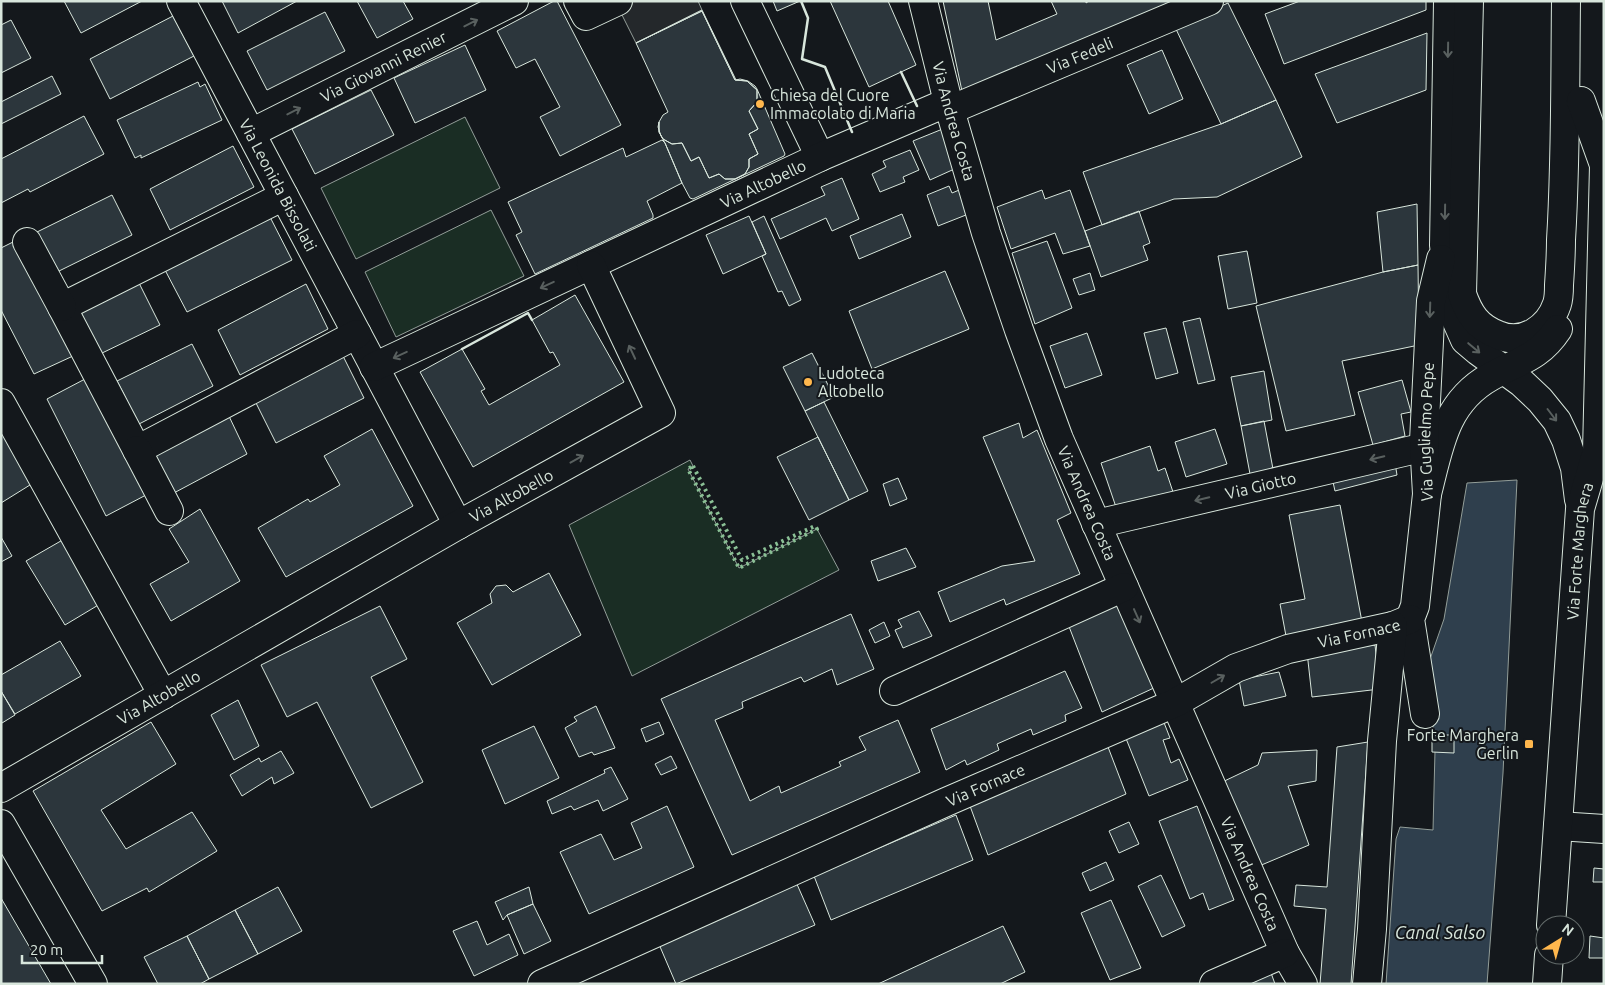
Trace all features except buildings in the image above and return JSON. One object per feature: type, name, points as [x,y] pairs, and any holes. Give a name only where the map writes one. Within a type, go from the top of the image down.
[{"type":"street","name":"Via Leonida Bissolati","points":[[181,1],[458,526]]},
{"type":"street","name":"Via Giovanni Renier","points":[[251,132],[514,1]]},
{"type":"street","points":[[578,1],[586,16],[618,1]]},
{"type":"street","name":"Via Altobello","points":[[745,1],[820,157]]},
{"type":"street","name":"Via Andrea Costa","points":[[923,1],[950,110],[986,233],[1018,330],[1060,439],[1176,703],[1275,958],[1304,984]]},
{"type":"street","name":"Via Fedeli","points":[[950,110],[1209,1]]},
{"type":"street","name":"Via Guglielmo Pepe","points":[[1448,1],[1444,245],[1453,313],[1465,340],[1522,383],[1540,400],[1556,421],[1566,440],[1575,468],[1580,509]]},
{"type":"street","points":[[1470,1],[1462,294],[1468,312],[1479,324],[1501,337],[1514,339],[1527,336],[1540,329],[1550,318],[1558,302],[1563,206],[1566,1]]},
{"type":"street","name":"Via Forte Marghera","points":[[1434,439],[1455,408],[1471,390],[1488,378],[1524,361],[1549,340],[1563,319],[1570,298],[1581,101],[1583,1]]},
{"type":"street","name":"Via Forte Marghera","points":[[1552,915],[1580,509],[1597,451],[1602,324],[1604,165],[1581,101]]},
{"type":"street","name":"Via Altobello","points":[[1,788],[458,526],[661,413],[591,265],[820,157],[939,106],[950,110]]},
{"type":"street","points":[[62,307],[284,196]]},
{"type":"street","points":[[27,242],[169,511]]},
{"type":"street","name":"Via Guglielmo Pepe","points":[[1402,623],[1416,606],[1434,439],[1431,301],[1444,245]]},
{"type":"street","points":[[374,366],[591,265]]},
{"type":"street","points":[[136,450],[357,334]]},
{"type":"street","points":[[1434,439],[1470,404],[1502,392],[1532,392]]},
{"type":"street","points":[[1,403],[164,695]]},
{"type":"street","name":"Via Giotto","points":[[1096,524],[1434,439]]},
{"type":"street","points":[[894,690],[1124,587]]},
{"type":"street","points":[[1402,623],[1424,714]]},
{"type":"street","points":[[1367,984],[1372,929],[1382,741],[1402,623]]},
{"type":"street","name":"Via Fornace","points":[[542,984],[571,978],[946,802],[1176,703],[1236,668],[1288,649],[1402,623]]},
{"type":"street","points":[[1,824],[94,984]]},
{"type":"street","points":[[1558,826],[1604,829]]},
{"type":"street","points":[[1214,984],[1275,958]]},
{"type":"street","points":[[1547,984],[1548,965]]},
{"type":"green space","points":[[465,117],[500,188],[356,259],[321,188]]},
{"type":"green space","points":[[491,210],[524,276],[396,337],[365,272]]},
{"type":"green space","points":[[690,460],[693,466],[688,469],[739,568],[817,529],[839,570],[632,676],[569,525]]},
{"type":"shaded area","points":[[615,1],[698,1],[702,10],[636,43]]},
{"type":"water","name":"Canal Salso","points":[[1517,480],[1503,773],[1487,984],[1386,984],[1396,839],[1400,827],[1433,830],[1435,751],[1428,665],[1444,619],[1467,483]]},
{"type":"hedge","points":[[693,466],[742,560],[815,526],[817,529],[739,568],[688,469],[693,466]]},
{"type":"wall","points":[[801,1],[808,18],[802,59],[825,67],[852,132]]},
{"type":"wall","points":[[901,72],[917,106]]},
{"type":"wall","points":[[462,349],[528,313],[532,320]]},
{"type":"place","name":"Chiesa del Cuore Immacolato di Maria","points":[[760,104]]},
{"type":"place","name":"Ludoteca Altobello","points":[[808,382]]},
{"type":"place","name":"Forte Marghera Gerlin","points":[[1529,744]]}]
